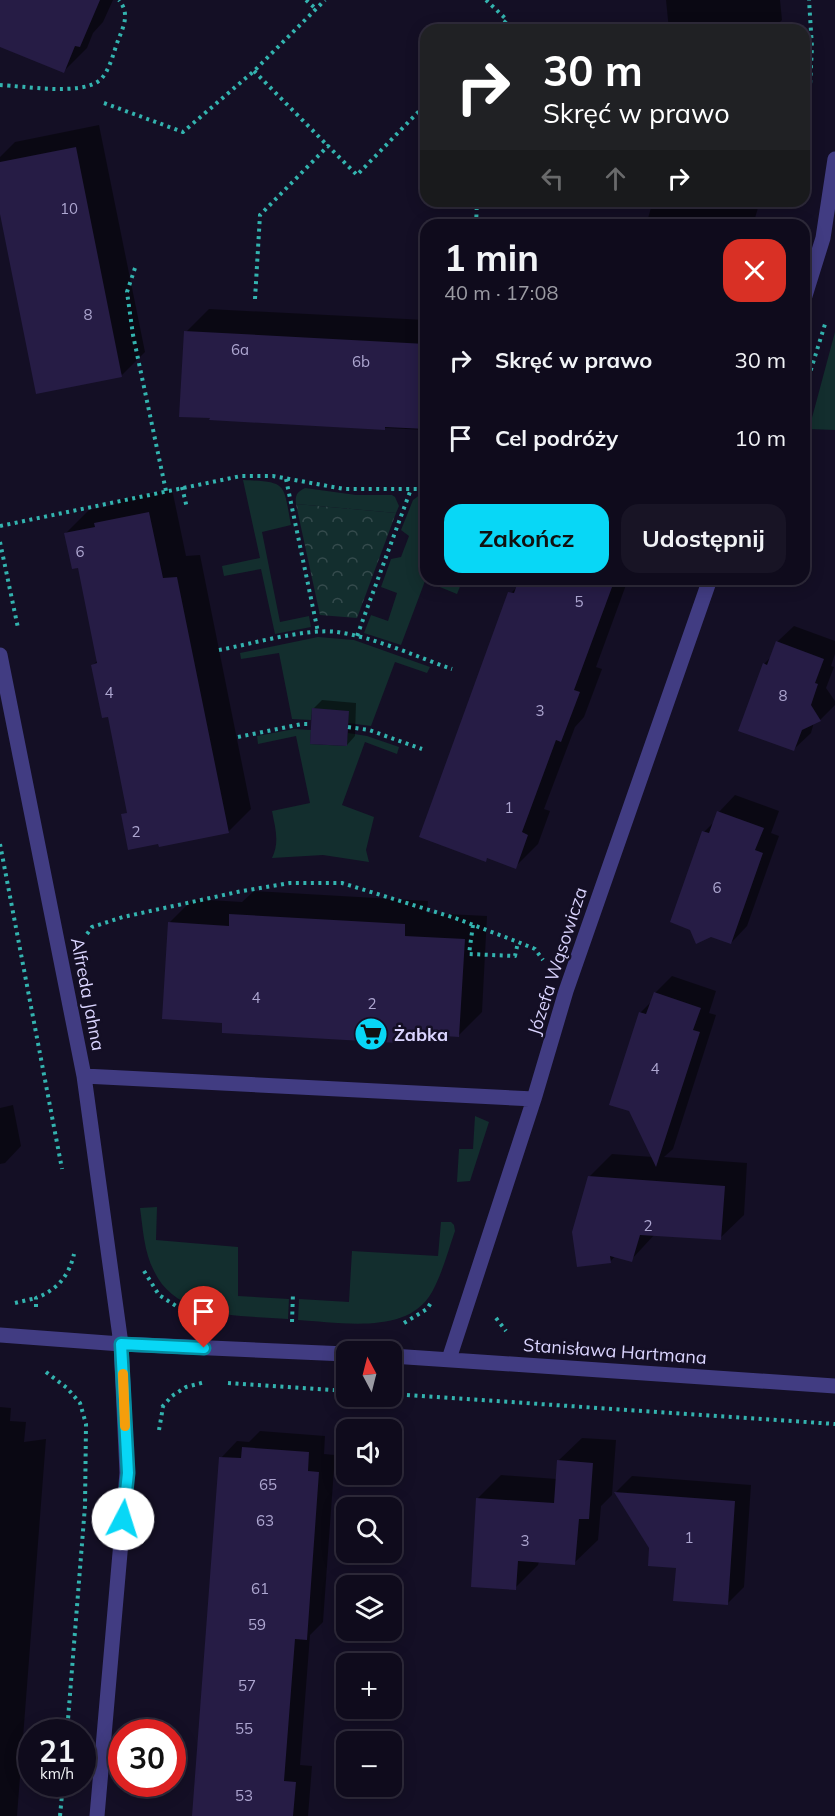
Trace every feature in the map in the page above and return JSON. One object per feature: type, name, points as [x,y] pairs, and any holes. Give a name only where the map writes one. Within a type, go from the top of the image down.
[{"type":"street","points":[[810,280],[823,238],[835,159]]},
{"type":"street","name":"Józefa Wąsowicza","points":[[449,1359],[534,1099],[566,991],[708,585]]},
{"type":"street","name":"Alfreda Jahna","points":[[0,655],[84,1076],[121,1344],[128,1473],[97,1816]]},
{"type":"street","points":[[84,1076],[534,1099]]},
{"type":"street","points":[[0,1335],[121,1344],[336,1354]]},
{"type":"street","name":"Stanisława Hartmana","points":[[402,1357],[835,1386]]},
{"type":"path","points":[[0,85],[71,89],[87,87],[100,80],[106,72],[125,22],[125,9],[118,0]]},
{"type":"path","points":[[306,0],[316,9]]},
{"type":"path","points":[[104,103],[183,132],[254,71],[325,0]]},
{"type":"path","points":[[487,0],[507,20],[503,24]]},
{"type":"path","points":[[809,0],[812,47],[810,112]]},
{"type":"path","points":[[254,71],[357,175],[420,110]]},
{"type":"path","points":[[255,299],[260,215],[328,146]]},
{"type":"path","points":[[135,268],[127,292],[128,303],[166,491]]},
{"type":"path","points":[[810,372],[829,310]]},
{"type":"path","points":[[0,526],[241,476],[273,476],[344,489],[420,489]]},
{"type":"path","points":[[286,479],[318,632]]},
{"type":"path","points":[[182,488],[187,508]]},
{"type":"path","points":[[357,636],[411,489]]},
{"type":"path","points":[[219,650],[318,632],[336,632],[357,636],[452,669]]},
{"type":"path","points":[[238,737],[311,724]]},
{"type":"path","points":[[348,727],[369,730],[422,749]]},
{"type":"path","points":[[0,844],[63,1175]]},
{"type":"path","points":[[86,935],[92,927],[123,918],[242,891],[290,883],[342,883],[473,925],[518,942],[535,949],[545,963]]},
{"type":"path","points":[[473,925],[469,954],[514,957],[518,942]]},
{"type":"path","points":[[68,1719],[85,1506],[86,1425],[80,1403],[67,1388],[46,1372],[33,1370],[36,1298],[60,1285],[75,1255],[73,1244]]},
{"type":"path","points":[[292,1326],[293,1293]]},
{"type":"path","points":[[397,1326],[428,1309],[433,1300]]},
{"type":"path","points":[[80,1403],[163,1407],[172,1396],[186,1387],[202,1382],[213,1382]]},
{"type":"path","points":[[224,1383],[336,1390]]},
{"type":"path","points":[[402,1395],[835,1424]]},
{"type":"path","points":[[60,1816],[62,1797]]},
{"type":"green space","points":[[835,332],[835,430],[810,429]]},
{"type":"green space","points":[[243,480],[276,484],[284,493],[291,525],[262,532],[280,622],[309,616],[311,627],[275,634],[261,569],[224,576],[222,566],[260,558]]},
{"type":"green space","points":[[305,488],[356,495],[392,495],[399,506],[396,513],[296,504],[297,494]]},
{"type":"green space","points":[[420,495],[420,585],[424,585],[401,645],[364,633],[371,615],[388,621],[397,593],[381,587],[391,559],[401,557],[409,536],[401,530],[413,500]]},
{"type":"green space","points":[[296,504],[396,513],[357,618],[320,615]]},
{"type":"green space","points":[[435,585],[461,585],[457,594]]},
{"type":"green space","points":[[318,637],[354,640],[430,667],[427,673],[395,662],[371,726],[348,723],[349,711],[312,709],[311,720],[292,719],[279,653],[241,659],[240,653]]},
{"type":"green space","points":[[294,729],[311,730],[310,744],[346,746],[348,733],[367,736],[399,747],[397,754],[365,742],[342,805],[374,817],[366,850],[369,862],[323,855],[272,858],[276,840],[272,811],[310,803],[296,736],[258,744],[257,736]]},
{"type":"green space","points":[[475,1116],[489,1122],[470,1181],[457,1182],[459,1149],[473,1149]]},
{"type":"green space","points":[[157,1207],[156,1240],[238,1247],[238,1296],[289,1299],[288,1319],[212,1312],[178,1299],[164,1287],[154,1271],[144,1240],[140,1208]]},
{"type":"green space","points":[[441,1222],[451,1222],[455,1231],[436,1285],[421,1306],[407,1315],[390,1321],[352,1324],[298,1320],[299,1299],[349,1302],[352,1251],[438,1256]]},
{"type":"building","points":[[0,0],[100,0],[80,47],[75,46],[64,73],[0,47]]},
{"type":"building","points":[[76,147],[122,377],[36,394],[0,214],[0,162]]},
{"type":"building","points":[[184,331],[420,344],[420,429],[385,427],[385,430],[179,417]]},
{"type":"building","points":[[149,512],[163,578],[177,577],[229,833],[159,847],[158,844],[128,850],[121,814],[127,813],[108,717],[102,718],[91,665],[97,663],[78,568],[72,569],[64,533],[95,527],[94,523]]},
{"type":"building","points":[[517,585],[613,585],[574,690],[580,692],[561,742],[556,740],[522,832],[528,835],[516,869],[487,858],[486,862],[419,837],[508,592],[514,593]]},
{"type":"building","points":[[776,641],[824,659],[815,683],[818,684],[811,705],[821,721],[802,730],[794,751],[738,731],[763,663],[767,665]]},
{"type":"building","points":[[312,708],[349,711],[347,746],[310,744]]},
{"type":"building","points":[[717,811],[764,828],[755,850],[763,853],[731,944],[711,937],[696,944],[690,930],[670,922],[702,831],[709,833]]},
{"type":"building","points":[[229,914],[405,924],[405,936],[465,939],[459,1037],[399,1033],[398,1043],[222,1033],[222,1023],[162,1019],[168,922],[229,926]]},
{"type":"building","points":[[654,992],[701,1008],[693,1030],[700,1032],[656,1167],[629,1111],[609,1105],[639,1012],[646,1014]]},
{"type":"building","points":[[588,1176],[725,1186],[721,1240],[640,1235],[632,1262],[610,1256],[611,1263],[577,1267],[572,1232]]},
{"type":"building","points":[[242,1447],[309,1452],[308,1471],[319,1472],[307,1640],[295,1639],[284,1781],[296,1782],[293,1816],[192,1816],[219,1457],[241,1458]]},
{"type":"building","points":[[557,1460],[593,1463],[589,1519],[579,1519],[575,1565],[518,1561],[516,1590],[471,1587],[476,1498],[554,1503]]},
{"type":"building","points":[[614,1492],[735,1501],[728,1605],[673,1601],[676,1568],[648,1566],[649,1548]]},
{"type":"slow traffic","points":[[123,1374],[125,1426]]},
{"type":"place","name":"Żabka","points":[[371,1034]]},
{"type":"route","points":[[123,1519],[128,1473],[121,1344],[204,1348]]}]
